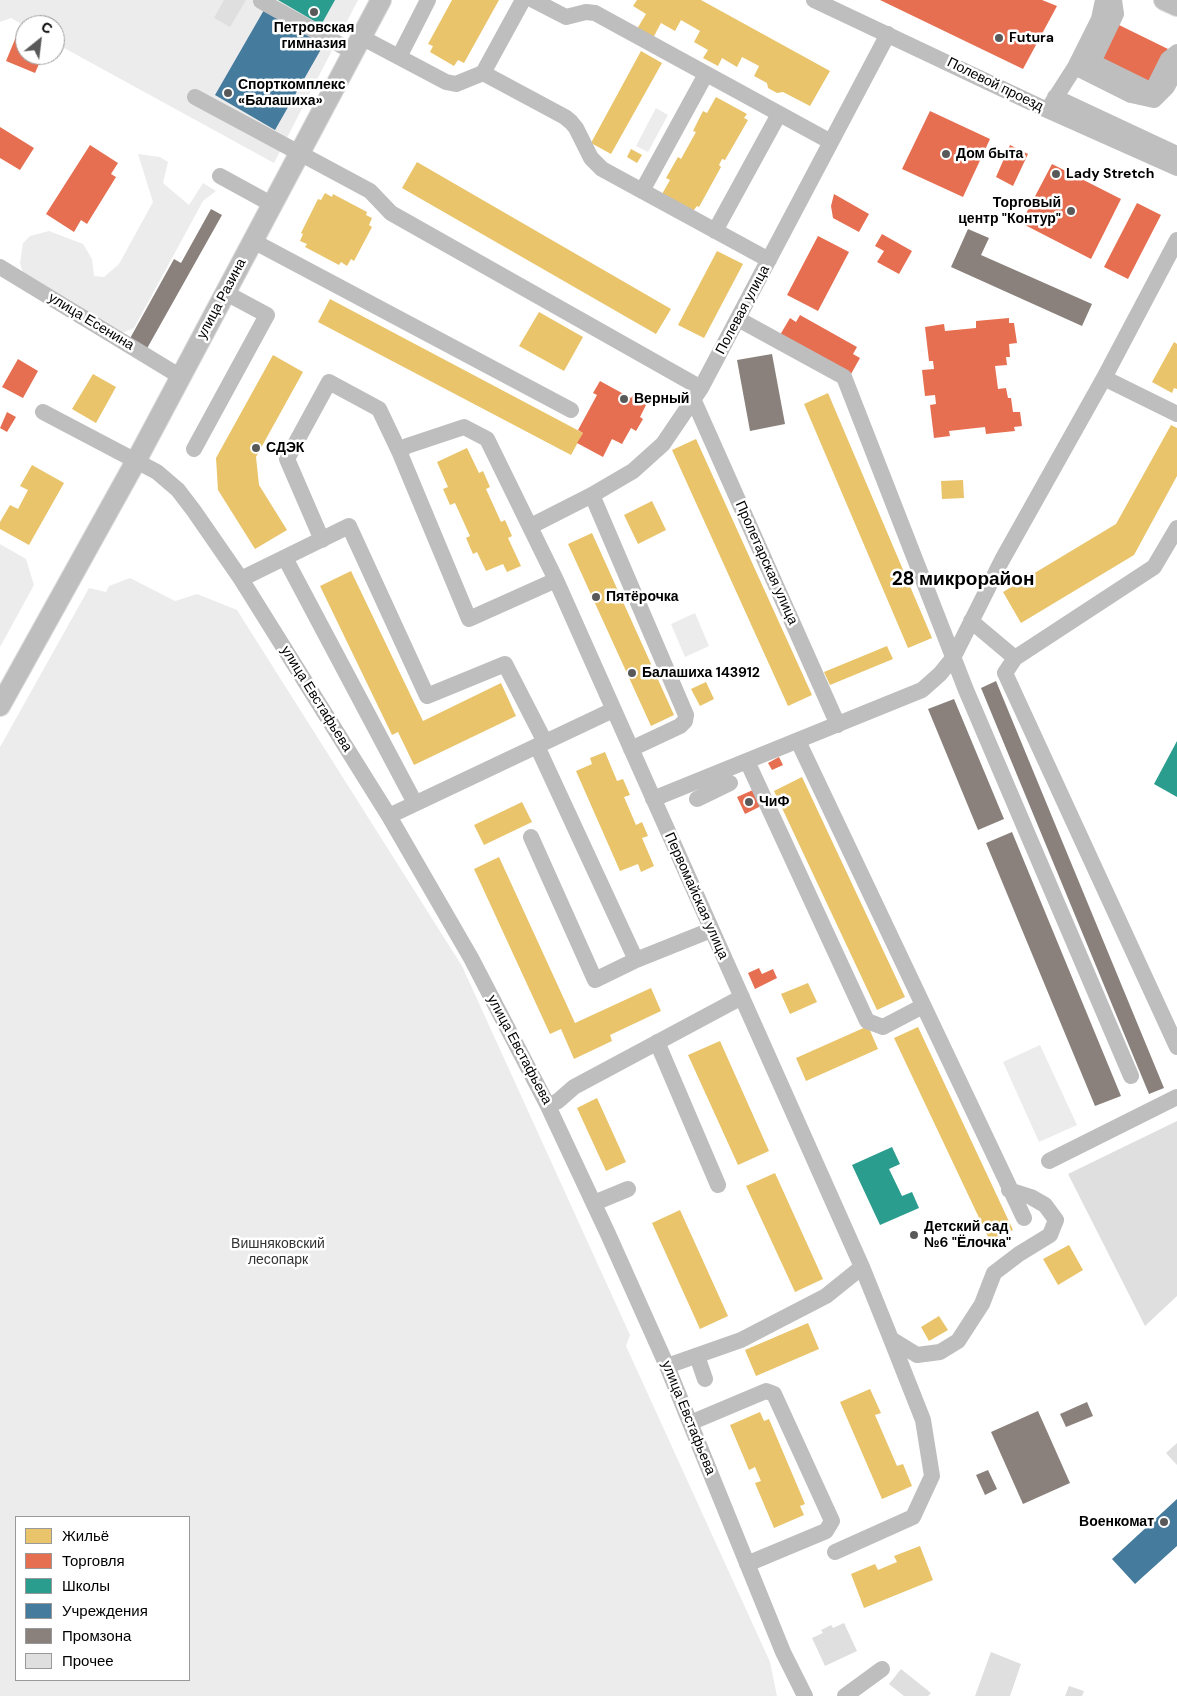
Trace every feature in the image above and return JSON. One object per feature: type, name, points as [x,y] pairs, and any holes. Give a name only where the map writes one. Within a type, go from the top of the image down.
[{"type":"main road","name":"улица Разина","points":[[0,706],[136,461],[381,0]]},
{"type":"main road","points":[[1164,0],[1177,6]]},
{"type":"street","points":[[399,57],[428,0]]},
{"type":"street","points":[[260,1],[357,44],[399,57],[451,84],[456,84],[483,73],[523,0]]},
{"type":"street","points":[[533,0],[566,17],[586,12],[595,13],[831,142]]},
{"type":"street","name":"Полевой проезд","points":[[814,0],[1051,104],[1177,168]]},
{"type":"street","points":[[1103,0],[1099,19],[1076,67],[1051,104],[1177,154]]},
{"type":"street","points":[[1114,0],[1116,14],[1093,62],[1152,91],[1168,59],[1177,52]]},
{"type":"street","name":"Полевая улица","points":[[531,526],[592,495],[633,471],[663,444],[697,395],[888,34]]},
{"type":"street","points":[[1076,67],[1132,95],[1154,100],[1167,87],[1177,68]]},
{"type":"street","points":[[483,73],[571,122],[596,164],[769,260]]},
{"type":"street","points":[[642,191],[706,74]]},
{"type":"street","points":[[194,97],[370,191],[391,213],[697,395]]},
{"type":"street","points":[[715,231],[779,114]]},
{"type":"street","points":[[220,176],[272,204]]},
{"type":"street","points":[[697,799],[729,783],[747,761],[922,690],[940,674],[953,658],[1002,560],[1104,378],[1177,240]]},
{"type":"street","points":[[253,241],[571,410]]},
{"type":"street","name":"улица Есенина","points":[[0,267],[181,376]]},
{"type":"street","points":[[194,449],[268,315],[226,292]]},
{"type":"street","points":[[738,319],[844,377],[953,658],[1131,1076]]},
{"type":"street","points":[[1104,378],[1177,414]]},
{"type":"street","points":[[322,540],[287,459],[329,382],[379,409],[399,451],[469,619],[556,580]]},
{"type":"street","name":"Пролетарская улица","points":[[697,395],[838,724]]},
{"type":"street","name":"улица Евстафьева","points":[[43,412],[157,472],[178,490],[241,579],[389,816],[471,958],[548,1106],[594,1203],[667,1366],[782,1652],[801,1693]]},
{"type":"street","name":"Первомайская улица","points":[[399,451],[407,446],[464,427],[487,440],[556,580],[862,1267],[891,1339],[923,1420],[932,1476],[913,1517],[835,1552]]},
{"type":"street","points":[[592,495],[686,715],[685,721],[680,726],[631,750]]},
{"type":"street","points":[[241,579],[349,526],[427,696],[505,664],[636,960]]},
{"type":"street","points":[[1177,528],[1154,567],[1015,658],[1005,673],[1177,1047]]},
{"type":"street","points":[[285,558],[415,803]]},
{"type":"street","points":[[971,621],[1015,658]]},
{"type":"street","points":[[389,816],[613,710]]},
{"type":"street","points":[[798,740],[1009,1190],[1024,1218]]},
{"type":"street","points":[[747,761],[868,1021],[883,1027],[923,1006]]},
{"type":"street","points":[[653,799],[729,783]]},
{"type":"street","points":[[530,837],[595,980],[636,960],[712,930]]},
{"type":"street","points":[[548,1106],[558,1101],[574,1087],[742,997]]},
{"type":"street","points":[[657,1042],[718,1184]]},
{"type":"street","points":[[1049,1162],[1177,1097]]},
{"type":"street","points":[[594,1203],[628,1189]]},
{"type":"street","points":[[891,1339],[917,1355],[940,1352],[958,1341],[982,1304],[994,1274],[1019,1254],[1050,1235],[1056,1220],[1045,1205],[1031,1196],[1009,1190]]},
{"type":"street","points":[[667,1366],[741,1340],[826,1296],[862,1267]]},
{"type":"street","points":[[697,1356],[705,1379]]},
{"type":"street","points":[[690,1422],[766,1391],[774,1394],[832,1521],[826,1531],[747,1564]]},
{"type":"street","points":[[845,1696],[882,1669]]},
{"type":"green space","name":"Спорткомплекс «Балашиха»","points":[[0,0],[358,0],[274,163],[65,48],[65,15],[15,15],[15,20],[11,18],[0,22]]},
{"type":"green space","points":[[656,108],[668,115],[648,152],[636,146]]},
{"type":"green space","points":[[138,154],[160,157],[168,162],[163,183],[189,205],[203,183],[216,191],[203,201],[134,328],[125,332],[114,332],[23,273],[20,263],[23,243],[30,236],[49,231],[83,244],[92,259],[94,276],[104,277],[119,264],[153,202]]},
{"type":"green space","points":[[0,544],[26,559],[34,585],[0,647]]},
{"type":"green space","name":"Вишняковский лесопарк","points":[[130,578],[175,601],[197,594],[237,610],[462,966],[630,1335],[626,1346],[770,1662],[777,1696],[0,1696],[0,747],[89,588],[106,592],[109,586]]},
{"type":"green space","points":[[695,613],[709,646],[685,657],[671,624]]},
{"type":"green space","points":[[1040,1045],[1077,1125],[1039,1142],[1003,1062]]},
{"type":"building: Жильё","points":[[452,0],[499,0],[464,63],[458,60],[454,66],[430,52],[433,46],[428,44]]},
{"type":"building: Жильё","points":[[637,0],[701,0],[830,71],[810,106],[783,92],[777,93],[768,88],[767,83],[754,76],[759,66],[742,57],[737,67],[722,58],[718,66],[703,58],[708,50],[694,42],[700,31],[681,20],[675,31],[661,23],[653,38],[637,29],[646,14],[633,6]]},
{"type":"building: Жильё","points":[[641,51],[662,63],[611,154],[591,143]]},
{"type":"building: Жильё","points":[[716,97],[747,114],[744,118],[748,120],[725,160],[722,159],[719,165],[721,167],[699,207],[697,206],[693,211],[662,194],[670,180],[666,178],[678,157],[681,159],[696,132],[693,131],[703,111],[707,113]]},
{"type":"building: Жильё","points":[[631,149],[642,155],[637,163],[627,157]]},
{"type":"building: Жильё","points":[[417,162],[671,309],[656,334],[402,188]]},
{"type":"building: Жильё","points":[[325,193],[332,197],[333,194],[367,212],[366,215],[372,218],[369,225],[372,227],[354,261],[351,259],[347,266],[341,262],[339,265],[305,247],[307,244],[300,241],[303,234],[301,233],[318,199],[321,200]]},
{"type":"building: Жильё","points":[[717,251],[743,264],[704,338],[678,325]]},
{"type":"building: Жильё","points":[[330,299],[583,433],[571,455],[318,322]]},
{"type":"building: Жильё","points":[[539,312],[583,337],[564,371],[519,346]]},
{"type":"building: Жильё","points":[[1174,342],[1177,344],[1177,389],[1174,388],[1172,393],[1152,382]]},
{"type":"building: Жильё","points":[[273,355],[303,372],[256,457],[259,485],[287,530],[255,549],[218,490],[216,458]]},
{"type":"building: Жильё","points":[[93,374],[116,387],[96,423],[72,409]]},
{"type":"building: Жильё","points":[[828,393],[932,638],[908,648],[804,404]]},
{"type":"building: Жильё","points":[[1171,425],[1177,428],[1177,476],[1134,555],[1021,623],[1003,592],[1116,524]]},
{"type":"building: Жильё","points":[[696,439],[812,695],[788,706],[672,450]]},
{"type":"building: Жильё","points":[[467,448],[479,473],[483,471],[490,487],[486,489],[501,522],[505,520],[512,536],[508,538],[521,566],[507,572],[503,564],[486,571],[477,552],[473,554],[466,538],[470,536],[455,503],[450,505],[443,489],[448,487],[437,462]]},
{"type":"building: Жильё","points":[[32,465],[64,483],[29,545],[0,529],[0,522],[10,505],[18,509],[28,490],[20,486]]},
{"type":"building: Жильё","points":[[963,480],[964,498],[942,499],[941,481]]},
{"type":"building: Жильё","points":[[652,501],[666,530],[638,544],[624,515]]},
{"type":"building: Жильё","points":[[592,533],[674,715],[651,726],[568,544]]},
{"type":"building: Жильё","points":[[351,571],[423,721],[501,683],[516,716],[414,765],[398,732],[392,735],[320,586]]},
{"type":"building: Жильё","points":[[887,646],[893,659],[830,685],[824,672]]},
{"type":"building: Жильё","points":[[706,682],[714,699],[700,706],[691,689]]},
{"type":"building: Жильё","points":[[605,752],[617,781],[623,779],[630,795],[624,797],[636,825],[642,822],[648,836],[642,838],[654,866],[641,872],[638,864],[620,871],[576,771],[592,764],[590,758]]},
{"type":"building: Жильё","points":[[802,777],[905,997],[877,1010],[774,791]]},
{"type":"building: Жильё","points":[[522,802],[532,822],[484,845],[474,825]]},
{"type":"building: Жильё","points":[[499,857],[575,1023],[651,988],[661,1011],[610,1035],[612,1041],[574,1059],[561,1029],[550,1034],[474,869]]},
{"type":"building: Жильё","points":[[808,983],[817,1002],[790,1014],[781,994]]},
{"type":"building: Жильё","points":[[868,1026],[878,1049],[806,1081],[796,1058]]},
{"type":"building: Жильё","points":[[918,1027],[1013,1230],[990,1241],[894,1038]]},
{"type":"building: Жильё","points":[[720,1041],[769,1151],[738,1165],[688,1055]]},
{"type":"building: Жильё","points":[[597,1098],[626,1162],[606,1171],[577,1108]]},
{"type":"building: Жильё","points":[[775,1173],[823,1279],[795,1292],[746,1186]]},
{"type":"building: Жильё","points":[[680,1210],[728,1316],[700,1329],[652,1223]]},
{"type":"building: Жильё","points":[[1069,1245],[1083,1270],[1058,1285],[1043,1259]]},
{"type":"building: Жильё","points":[[939,1316],[948,1330],[929,1341],[921,1327]]},
{"type":"building: Жильё","points":[[808,1323],[819,1349],[756,1376],[745,1350]]},
{"type":"building: Жильё","points":[[870,1389],[881,1413],[875,1415],[897,1466],[903,1464],[912,1486],[882,1499],[840,1402]]},
{"type":"building: Жильё","points":[[760,1412],[764,1421],[769,1419],[805,1504],[800,1506],[804,1515],[774,1528],[755,1483],[761,1481],[755,1467],[749,1470],[730,1425]]},
{"type":"building: Жильё","points":[[920,1546],[933,1580],[864,1608],[851,1574],[875,1564],[878,1570],[897,1562],[894,1556]]},
{"type":"building: Торговля","name":"Futura","points":[[880,0],[1042,0],[1057,6],[1023,69]]},
{"type":"building: Торговля","points":[[1117,24],[1168,49],[1151,85],[1100,60]]},
{"type":"building: Торговля","points":[[15,39],[15,65],[6,61]]},
{"type":"building: Торговля","points":[[16,65],[39,65],[35,73]]},
{"type":"building: Торговля","name":"Дом быта","points":[[930,111],[990,139],[963,197],[902,169]]},
{"type":"building: Торговля","points":[[0,127],[34,148],[20,170],[0,158]]},
{"type":"building: Торговля","points":[[90,145],[118,163],[111,174],[116,177],[87,224],[81,220],[74,232],[46,214]]},
{"type":"building: Торговля","points":[[1010,145],[1028,154],[1013,186],[996,177]]},
{"type":"building: Торговля","name":"Торговый центр \"Контур\"","points":[[1052,164],[1121,199],[1091,259],[1021,223]]},
{"type":"building: Торговля","points":[[834,194],[869,214],[859,232],[833,218],[831,206]]},
{"type":"building: Торговля","points":[[1137,203],[1161,215],[1128,279],[1104,267]]},
{"type":"building: Торговля","points":[[882,234],[912,251],[899,274],[877,262],[884,251],[875,246]]},
{"type":"building: Торговля","points":[[818,236],[849,252],[818,311],[787,295]]},
{"type":"building: Торговля","points":[[800,315],[857,347],[853,354],[860,358],[851,374],[780,335],[790,318],[796,322]]},
{"type":"building: Торговля","points":[[1009,318],[1009,323],[1014,323],[1017,343],[1009,344],[1010,357],[1006,357],[1007,365],[995,366],[998,389],[1006,388],[1008,398],[1011,398],[1013,412],[1020,412],[1022,426],[1014,427],[1015,431],[986,434],[985,427],[949,431],[950,436],[934,438],[930,405],[936,404],[935,395],[925,396],[922,370],[934,369],[933,361],[929,361],[925,327],[944,324],[945,331],[976,328],[976,321]]},
{"type":"building: Торговля","points":[[18,359],[38,371],[23,398],[2,387]]},
{"type":"building: Торговля","points":[[600,381],[631,398],[633,395],[647,403],[640,417],[643,419],[636,431],[631,428],[622,444],[612,439],[603,457],[577,443],[583,433],[578,430],[597,395],[593,393]]},
{"type":"building: Торговля","points":[[7,412],[16,417],[7,432],[0,428]]},
{"type":"building: Торговля","points":[[779,757],[783,765],[772,770],[768,763]]},
{"type":"building: Торговля","name":"ЧиФ","points":[[753,790],[761,806],[745,814],[737,797]]},
{"type":"building: Торговля","points":[[759,968],[762,974],[773,969],[777,978],[755,989],[748,973]]},
{"type":"building: Школы","name":"Петровская гимназия","points":[[278,0],[335,0],[321,25]]},
{"type":"building: Школы","points":[[1177,741],[1177,797],[1154,784]]},
{"type":"building: Школы","points":[[892,1147],[900,1164],[889,1169],[902,1196],[912,1192],[919,1208],[880,1225],[852,1165]]},
{"type":"building: Учреждения","points":[[264,10],[324,44],[275,130],[215,95]]},
{"type":"building: Учреждения","name":"Военкомат","points":[[1177,1499],[1177,1546],[1135,1584],[1112,1559]]},
{"type":"building: Промзона","points":[[211,209],[222,215],[145,352],[128,342],[174,259],[181,263]]},
{"type":"building: Промзона","points":[[968,229],[989,238],[981,255],[1092,304],[1082,326],[951,267]]},
{"type":"building: Промзона","points":[[772,354],[785,424],[750,431],[737,360]]},
{"type":"building: Промзона","points":[[996,681],[1164,1088],[1149,1094],[981,688]]},
{"type":"building: Промзона","points":[[954,699],[1004,819],[978,830],[928,709]]},
{"type":"building: Промзона","points":[[1012,832],[1121,1096],[1095,1106],[986,843]]},
{"type":"building: Промзона","points":[[1087,1402],[1093,1416],[1066,1427],[1060,1414]]},
{"type":"building: Промзона","points":[[1038,1411],[1070,1483],[1023,1504],[991,1432]]},
{"type":"building: Промзона","points":[[988,1470],[997,1489],[985,1495],[976,1475]]},
{"type":"building: Прочее","points":[[224,0],[246,0],[230,27],[214,18]]},
{"type":"building: Прочее","points":[[1177,1121],[1177,1296],[1145,1326],[1068,1174]]},
{"type":"building: Прочее","points":[[1177,1443],[1177,1465],[1166,1453]]},
{"type":"building: Прочее","points":[[844,1623],[857,1651],[825,1666],[812,1638],[823,1633],[821,1630],[831,1625],[833,1628]]},
{"type":"building: Прочее","points":[[991,1652],[1021,1664],[1010,1696],[975,1696]]},
{"type":"building: Прочее","points":[[901,1669],[931,1693],[928,1696],[904,1696],[889,1684]]},
{"type":"building: Прочее","points":[[1069,1686],[1084,1691],[1082,1696],[1065,1696]]},
{"type":"place","name":"Петровская гимназия","points":[[314,12]]},
{"type":"place","name":"Futura","points":[[999,38]]},
{"type":"place","name":"Спорткомплекс «Балашиха»","points":[[228,93]]},
{"type":"place","name":"Дом быта","points":[[946,154]]},
{"type":"place","name":"Lady Stretch","points":[[1056,174]]},
{"type":"place","name":"Торговый центр \"Контур\"","points":[[1071,211]]},
{"type":"place","name":"Верный","points":[[624,399]]},
{"type":"place","name":"СДЭК","points":[[256,448]]},
{"type":"place","name":"Пятёрочка","points":[[596,597]]},
{"type":"place","name":"Балашиха 143912","points":[[632,673]]},
{"type":"place","name":"ЧиФ","points":[[749,802]]},
{"type":"place","name":"Детский сад №6 \"Ёлочка\"","points":[[914,1235]]},
{"type":"place","name":"Военкомат","points":[[1164,1522]]},
{"type":"district","name":"28 микрорайон","points":[[963,580]]}]
